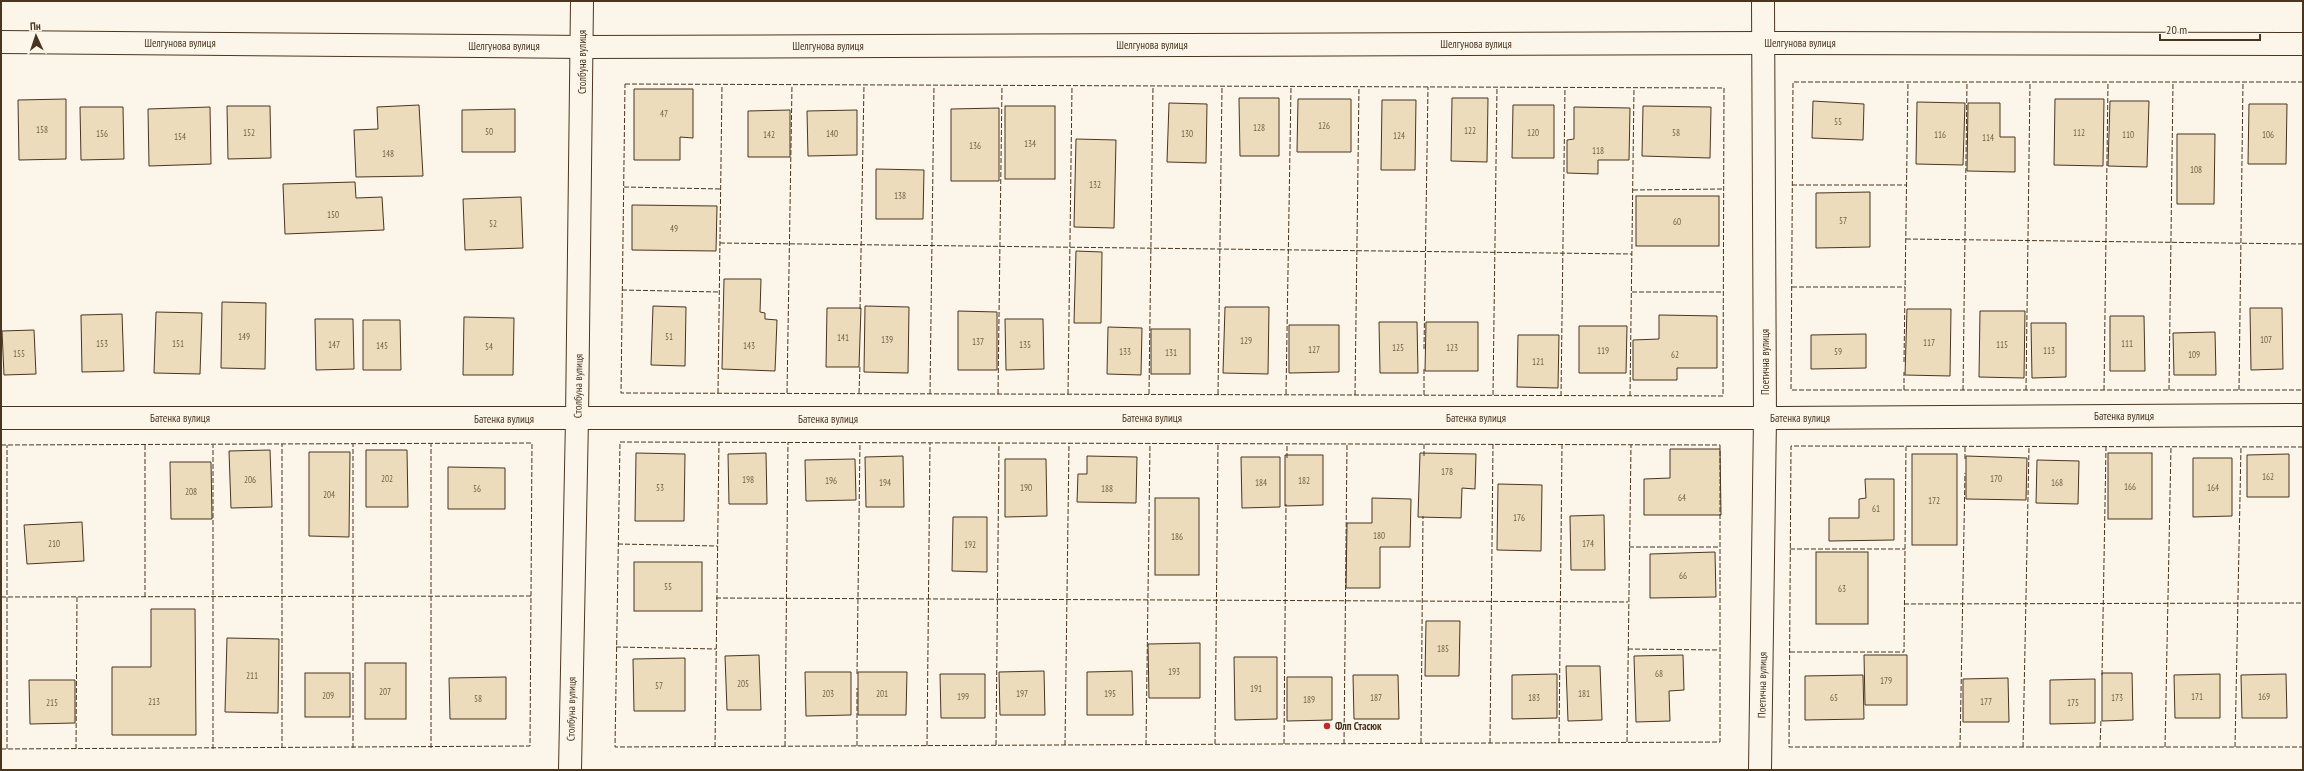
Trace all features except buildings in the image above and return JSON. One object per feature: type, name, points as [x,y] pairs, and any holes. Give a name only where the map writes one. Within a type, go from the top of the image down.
[{"type":"street","name":"Столбуна вулиця","points":[[570,770],[578,419],[583,47],[582,1]]},
{"type":"street","name":"Поетична вулиця","points":[[1760,770],[1765,418],[1763,1]]},
{"type":"street","name":"Шелгунова вулиця","points":[[1,42],[583,47],[1763,43],[2303,44]]},
{"type":"street","name":"Батенка вулиця","points":[[1,418],[1765,418],[2303,415]]},
{"type":"fence","points":[[2303,82],[1793,82],[1791,390],[2303,390]]},
{"type":"fence","points":[[1904,362],[1908,82]]},
{"type":"fence","points":[[1963,390],[1967,82]]},
{"type":"fence","points":[[2026,390],[2030,82]]},
{"type":"fence","points":[[2104,390],[2108,82]]},
{"type":"fence","points":[[2169,390],[2173,82]]},
{"type":"fence","points":[[2239,390],[2243,82]]},
{"type":"fence","points":[[625,84],[1724,88],[1723,396],[621,393],[625,84]]},
{"type":"fence","points":[[718,393],[722,85]]},
{"type":"fence","points":[[787,393],[792,85]]},
{"type":"fence","points":[[860,309],[864,85]]},
{"type":"fence","points":[[930,394],[934,86]]},
{"type":"fence","points":[[998,394],[1002,86]]},
{"type":"fence","points":[[1068,394],[1072,86]]},
{"type":"fence","points":[[1149,394],[1153,86]]},
{"type":"fence","points":[[1218,394],[1222,87]]},
{"type":"fence","points":[[1286,394],[1291,87]]},
{"type":"fence","points":[[1355,395],[1359,87]]},
{"type":"fence","points":[[1424,349],[1428,87]]},
{"type":"fence","points":[[1493,395],[1497,87]]},
{"type":"fence","points":[[1561,396],[1565,88]]},
{"type":"fence","points":[[1630,396],[1634,88]]},
{"type":"fence","points":[[1792,185],[1907,185]]},
{"type":"fence","points":[[624,187],[721,189]]},
{"type":"fence","points":[[1633,190],[1723,189]]},
{"type":"fence","points":[[1906,239],[2303,244]]},
{"type":"fence","points":[[720,243],[1632,254]]},
{"type":"fence","points":[[1792,287],[1905,287]]},
{"type":"fence","points":[[622,290],[719,292]]},
{"type":"fence","points":[[1632,292],[1723,292]]},
{"type":"fence","points":[[859,393],[860,365]]},
{"type":"fence","points":[[1424,369],[1424,395]]},
{"type":"fence","points":[[1904,372],[1904,390]]},
{"type":"fence","points":[[620,442],[1720,445],[1720,742],[615,747],[620,442]]},
{"type":"fence","points":[[715,747],[719,442]]},
{"type":"fence","points":[[785,746],[788,442]]},
{"type":"fence","points":[[857,674],[860,442]]},
{"type":"fence","points":[[1,445],[532,443],[530,746],[1,749]]},
{"type":"fence","points":[[927,746],[930,443]]},
{"type":"fence","points":[[996,745],[999,443]]},
{"type":"fence","points":[[1065,745],[1069,443]]},
{"type":"fence","points":[[1146,745],[1150,443]]},
{"type":"fence","points":[[282,444],[282,748]]},
{"type":"fence","points":[[353,444],[353,748]]},
{"type":"fence","points":[[431,444],[431,748]]},
{"type":"fence","points":[[1215,744],[1218,444]]},
{"type":"fence","points":[[1287,444],[1287,458]]},
{"type":"fence","points":[[1344,744],[1347,444]]},
{"type":"fence","points":[[1424,444],[1424,456]]},
{"type":"fence","points":[[1490,743],[1493,444]]},
{"type":"fence","points":[[7,445],[7,749]]},
{"type":"fence","points":[[145,445],[145,597]]},
{"type":"fence","points":[[213,445],[213,749]]},
{"type":"fence","points":[[1559,743],[1562,445]]},
{"type":"fence","points":[[1627,742],[1631,445]]},
{"type":"fence","points":[[2303,447],[1791,446],[1789,747],[2303,747]]},
{"type":"fence","points":[[1790,652],[1904,652],[1906,447]]},
{"type":"fence","points":[[1965,447],[1965,459]]},
{"type":"fence","points":[[2023,747],[2029,447]]},
{"type":"fence","points":[[2102,675],[2106,447]]},
{"type":"fence","points":[[2165,747],[2171,447]]},
{"type":"fence","points":[[2235,747],[2241,447]]},
{"type":"fence","points":[[1960,747],[1965,473]]},
{"type":"fence","points":[[1284,744],[1286,504]]},
{"type":"fence","points":[[1421,743],[1423,516]]},
{"type":"fence","points":[[618,544],[717,546]]},
{"type":"fence","points":[[1629,547],[1720,547]]},
{"type":"fence","points":[[1790,549],[1905,549]]},
{"type":"fence","points":[[1,597],[531,596]]},
{"type":"fence","points":[[76,749],[77,597]]},
{"type":"fence","points":[[716,598],[1628,602]]},
{"type":"fence","points":[[1904,604],[2303,603]]},
{"type":"fence","points":[[616,647],[716,649]]},
{"type":"fence","points":[[1628,649],[1719,650]]},
{"type":"fence","points":[[857,688],[857,746]]},
{"type":"fence","points":[[2100,747],[2101,719]]},
{"type":"place","name":"Флп Стасюк","points":[[1327,726]]}]
